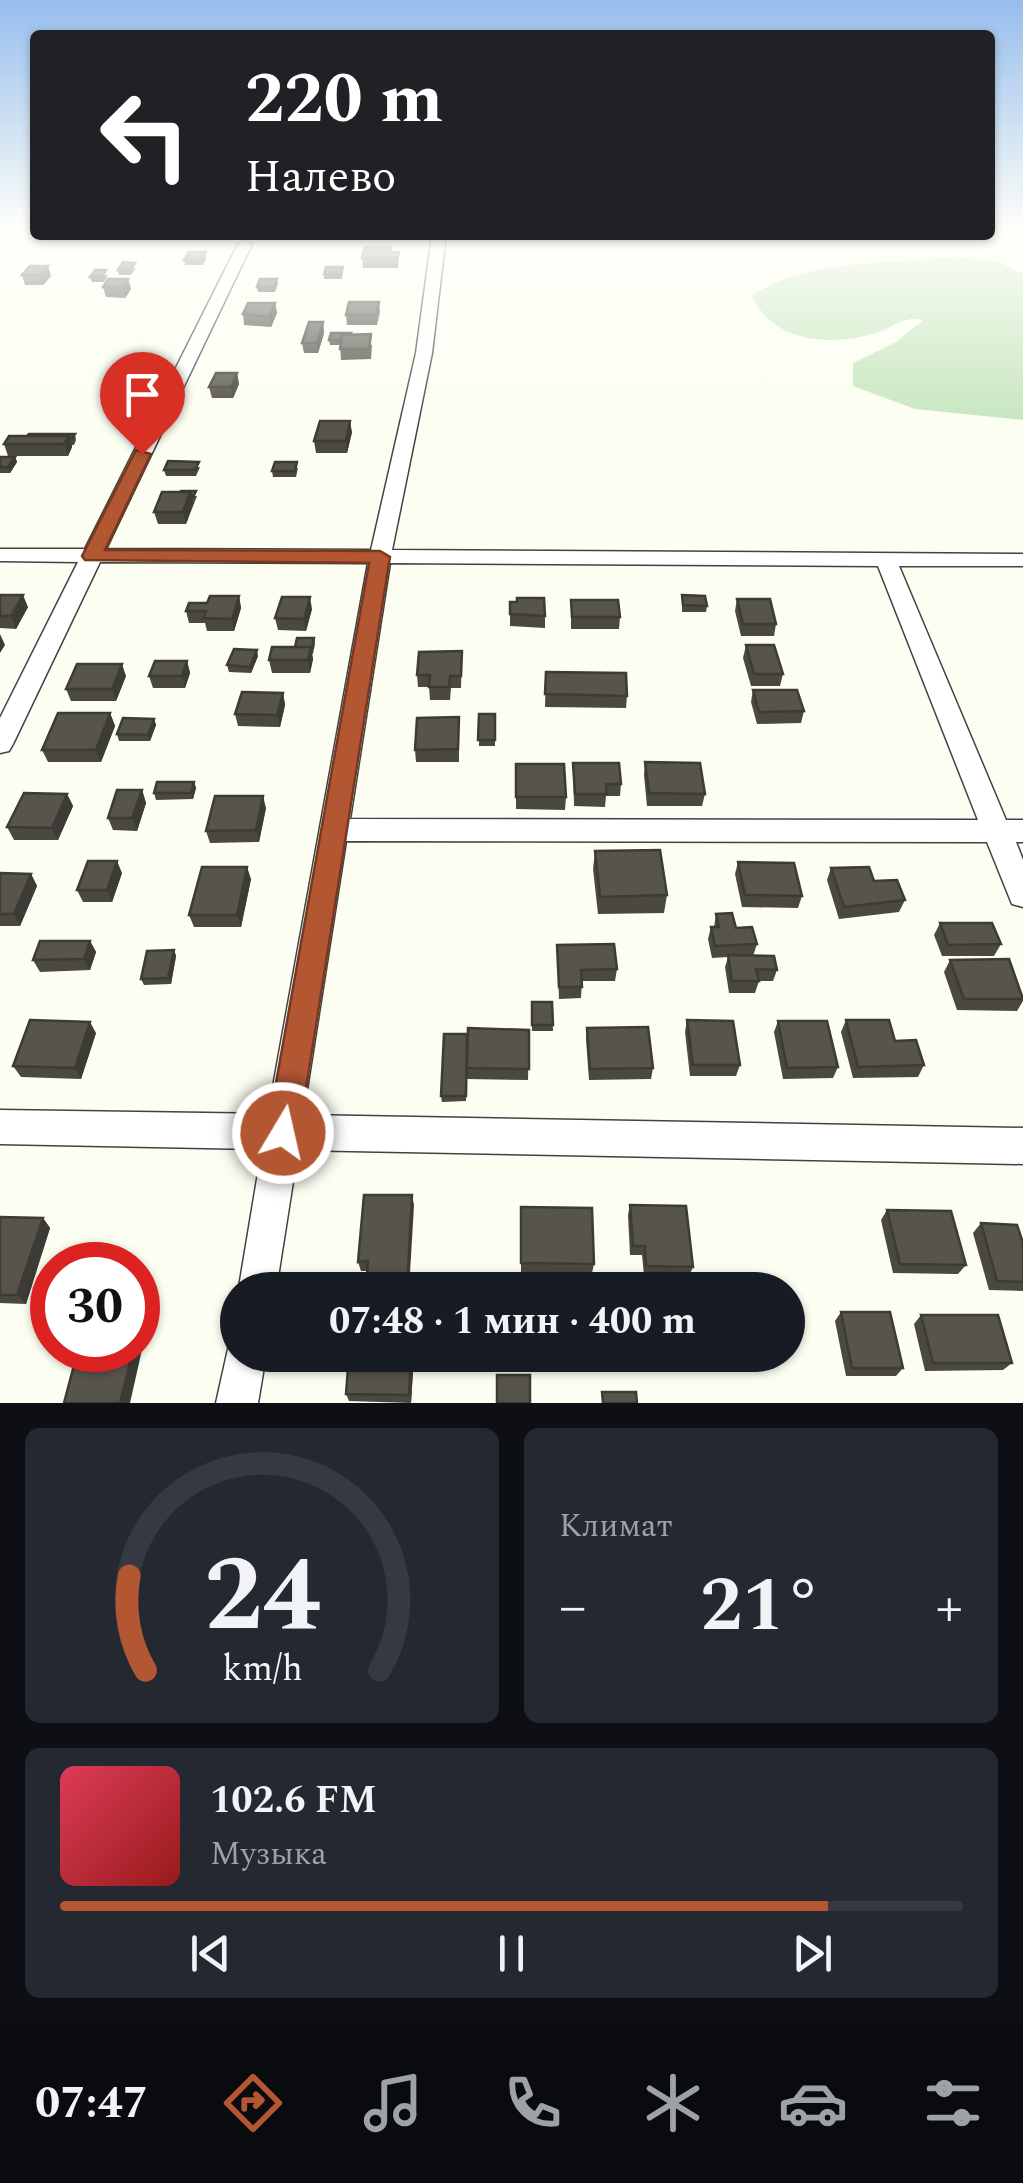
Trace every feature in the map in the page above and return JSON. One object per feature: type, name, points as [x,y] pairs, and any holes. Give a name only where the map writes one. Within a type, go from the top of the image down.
[{"type":"street","points":[[0,744],[220,294]]},
{"type":"street","points":[[259,1272],[380,557],[424,353],[432,294]]},
{"type":"street","points":[[0,555],[1023,560]]},
{"type":"street","points":[[886,560],[1009,831],[1023,895]]},
{"type":"street","points":[[332,830],[1009,831]]},
{"type":"street","points":[[0,1127],[1023,1146]]},
{"type":"street","points":[[237,1403],[242,1372]]},
{"type":"green space","points":[[1023,294],[1023,420],[915,409],[853,386],[853,363],[896,342],[923,320],[905,320],[861,337],[806,338],[775,324],[752,296]]},
{"type":"building","points":[[349,302],[379,302],[376,315],[346,315]]},
{"type":"building","points":[[248,303],[275,303],[269,317],[243,314]]},
{"type":"building","points":[[309,322],[323,322],[317,343],[302,343]]},
{"type":"building","points":[[331,333],[351,333],[342,335],[341,340],[329,340]]},
{"type":"building","points":[[371,334],[369,349],[340,349],[342,335]]},
{"type":"building","points":[[216,373],[237,373],[231,387],[209,387]]},
{"type":"building","points":[[320,421],[350,421],[346,441],[314,441]]},
{"type":"building","points":[[29,434],[75,434],[70,439]]},
{"type":"building","points":[[9,436],[69,436],[64,444],[4,444]]},
{"type":"building","points":[[0,457],[15,457],[8,467],[0,467]]},
{"type":"building","points":[[168,461],[199,462],[195,470],[164,470]]},
{"type":"building","points":[[275,462],[297,462],[295,471],[272,471]]},
{"type":"building","points":[[162,492],[190,492],[183,512],[154,512]]},
{"type":"building","points":[[0,595],[23,595],[11,616],[0,616]]},
{"type":"building","points":[[682,595],[705,596],[707,606],[683,605]]},
{"type":"building","points":[[210,596],[239,596],[232,619],[204,618],[206,611],[186,611],[189,603],[207,603]]},
{"type":"building","points":[[282,597],[310,597],[304,619],[275,618]]},
{"type":"building","points":[[517,598],[544,598],[545,616],[510,614],[510,602],[517,602]]},
{"type":"building","points":[[737,599],[770,599],[776,624],[743,624]]},
{"type":"building","points":[[571,600],[618,600],[620,617],[572,617]]},
{"type":"building","points":[[297,638],[314,638],[312,648],[295,647]]},
{"type":"building","points":[[746,645],[774,645],[783,674],[754,674]]},
{"type":"building","points":[[272,647],[311,647],[308,660],[269,660]]},
{"type":"building","points":[[234,649],[257,650],[250,667],[227,665]]},
{"type":"building","points":[[462,651],[461,676],[450,676],[449,687],[429,687],[430,675],[417,675],[419,652]]},
{"type":"building","points":[[155,661],[187,661],[182,676],[149,676]]},
{"type":"building","points":[[77,664],[122,664],[112,689],[66,689]]},
{"type":"building","points":[[546,672],[626,673],[627,696],[545,694]]},
{"type":"building","points":[[753,690],[797,690],[804,711],[759,712]]},
{"type":"building","points":[[242,692],[283,693],[277,715],[235,714]]},
{"type":"building","points":[[58,713],[110,713],[96,750],[42,750]]},
{"type":"building","points":[[479,714],[495,714],[495,740],[478,740]]},
{"type":"building","points":[[459,717],[458,749],[415,750],[417,718]]},
{"type":"building","points":[[123,718],[154,719],[148,735],[117,734]]},
{"type":"building","points":[[645,762],[700,763],[705,794],[649,793]]},
{"type":"building","points":[[573,763],[619,763],[621,784],[606,784],[607,794],[575,794]]},
{"type":"building","points":[[516,764],[564,764],[566,797],[516,797]]},
{"type":"building","points":[[157,782],[194,782],[191,793],[154,793]]},
{"type":"building","points":[[117,790],[142,790],[132,818],[108,818]]},
{"type":"building","points":[[24,793],[67,794],[52,828],[7,827]]},
{"type":"building","points":[[215,796],[263,796],[256,830],[206,831]]},
{"type":"building","points":[[660,850],[667,895],[600,897],[595,851]]},
{"type":"building","points":[[88,861],[117,861],[107,890],[77,890]]},
{"type":"building","points":[[738,862],[794,863],[802,896],[745,895]]},
{"type":"building","points":[[202,867],[247,867],[237,915],[189,915]]},
{"type":"building","points":[[869,867],[874,881],[897,880],[905,900],[844,907],[831,868]]},
{"type":"building","points":[[0,873],[31,874],[14,914],[0,914]]},
{"type":"building","points":[[732,913],[736,928],[752,927],[757,944],[715,946],[711,927],[719,927],[716,914]]},
{"type":"building","points":[[940,923],[992,923],[1001,944],[948,945]]},
{"type":"building","points":[[40,941],[90,941],[84,959],[33,960]]},
{"type":"building","points":[[614,944],[617,969],[581,970],[582,987],[559,987],[557,945]]},
{"type":"building","points":[[174,950],[168,978],[141,979],[147,951]]},
{"type":"building","points":[[728,955],[774,956],[777,970],[756,969],[759,981],[732,981]]},
{"type":"building","points":[[1009,959],[1023,999],[964,999],[950,960]]},
{"type":"building","points":[[532,1002],[552,1002],[553,1025],[532,1025]]},
{"type":"building","points":[[30,1020],[90,1022],[75,1068],[13,1066]]},
{"type":"building","points":[[687,1020],[733,1021],[740,1065],[693,1065]]},
{"type":"building","points":[[846,1020],[889,1020],[895,1041],[916,1040],[924,1065],[858,1067]]},
{"type":"building","points":[[778,1021],[827,1021],[838,1067],[787,1068]]},
{"type":"building","points":[[648,1027],[653,1068],[590,1069],[587,1028]]},
{"type":"building","points":[[468,1028],[529,1030],[529,1069],[467,1068]]},
{"type":"building","points":[[444,1034],[467,1034],[466,1096],[441,1096]]},
{"type":"building","points":[[364,1195],[412,1195],[408,1272],[367,1272],[368,1261],[358,1262]]},
{"type":"building","points":[[630,1205],[686,1206],[693,1267],[646,1266],[645,1246],[633,1246]]},
{"type":"building","points":[[521,1207],[592,1208],[594,1264],[521,1263]]},
{"type":"building","points":[[887,1210],[951,1211],[966,1265],[900,1264]]},
{"type":"building","points":[[0,1217],[43,1218],[35,1242],[30,1242],[30,1256],[17,1295],[0,1295]]},
{"type":"building","points":[[981,1223],[1017,1225],[1023,1243],[1023,1282],[997,1281]]},
{"type":"building","points":[[841,1312],[890,1312],[903,1368],[852,1368]]},
{"type":"building","points":[[921,1315],[998,1315],[1012,1363],[933,1363]]},
{"type":"building","points":[[72,1372],[128,1372],[120,1403],[64,1403]]},
{"type":"building","points":[[348,1372],[410,1372],[409,1395],[346,1394]]},
{"type":"building","points":[[497,1375],[530,1375],[530,1403],[497,1403]]},
{"type":"building","points":[[602,1392],[636,1392],[637,1403],[603,1403]]},
{"type":"route","points":[[142,454],[92,556],[380,557],[283,1133]]}]
